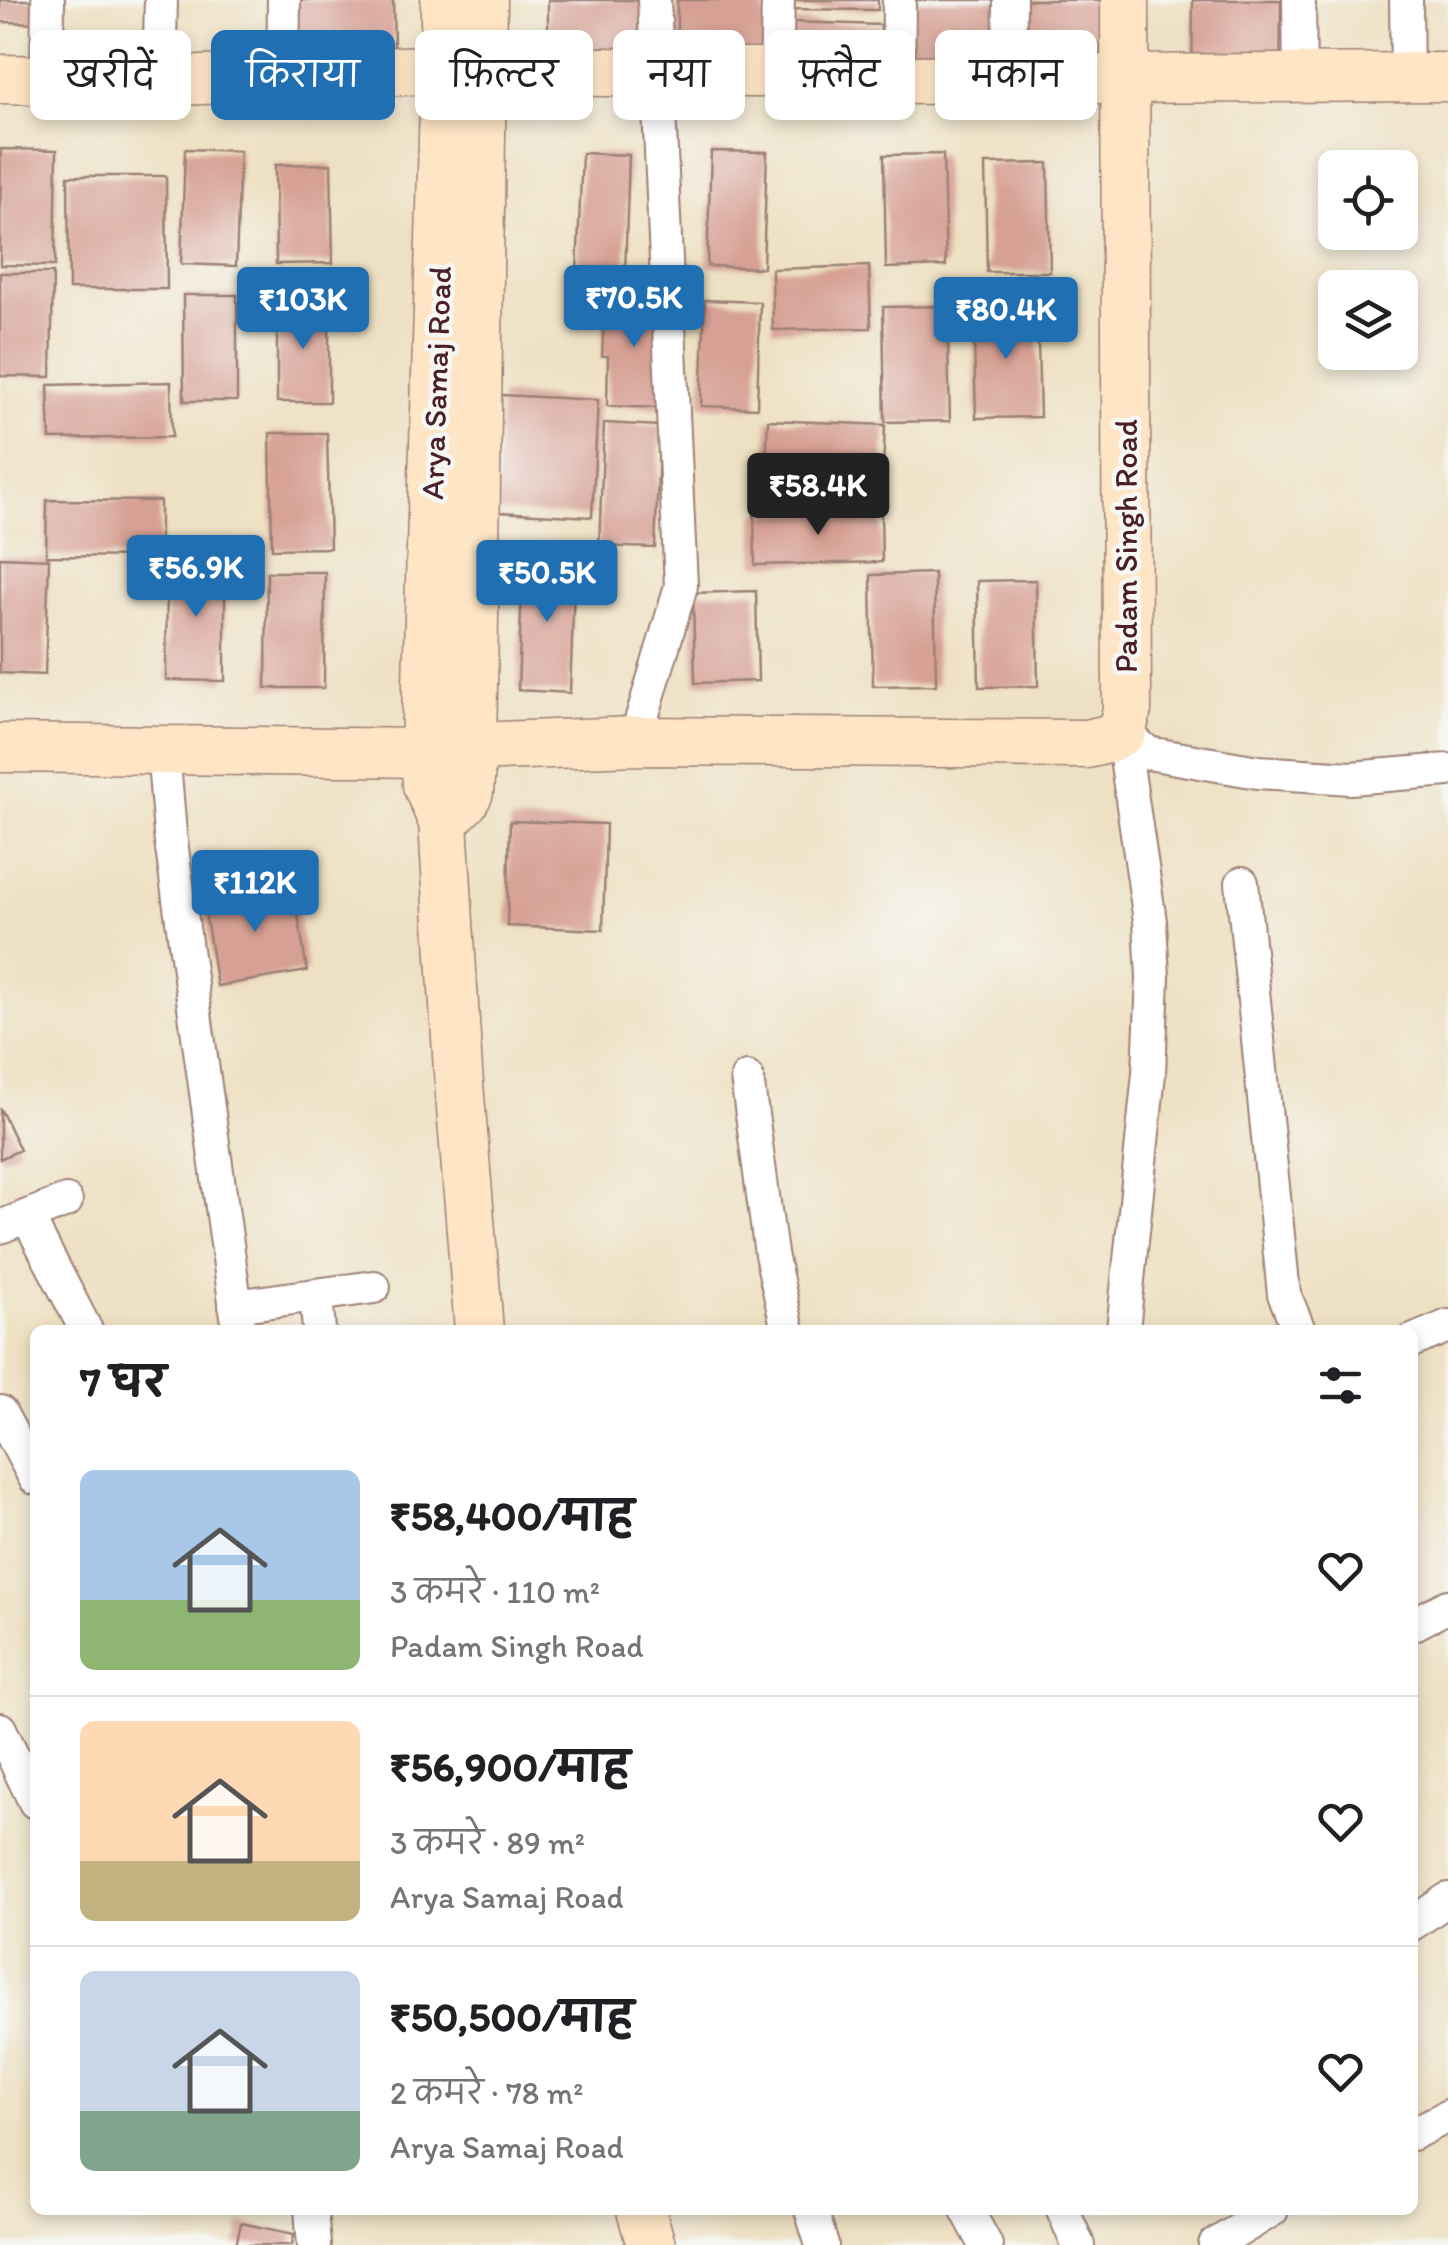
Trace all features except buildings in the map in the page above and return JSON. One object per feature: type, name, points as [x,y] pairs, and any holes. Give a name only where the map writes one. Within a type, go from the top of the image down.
[{"type":"street","points":[[48,0],[48,30]]},
{"type":"street","points":[[161,0],[161,30]]},
{"type":"street","points":[[284,0],[284,30]]},
{"type":"street","name":"Arya Samaj Road","points":[[445,0],[453,30]]},
{"type":"street","points":[[475,30],[484,0]]},
{"type":"street","points":[[654,0],[655,30]]},
{"type":"street","points":[[777,30],[778,0]]},
{"type":"street","points":[[899,0],[899,30]]},
{"type":"street","points":[[1010,0],[1010,30]]},
{"type":"street","name":"Padam Singh Road","points":[[1122,731],[1127,710],[1125,0]]},
{"type":"street","points":[[1299,0],[1300,80]]},
{"type":"street","points":[[1097,81],[1428,78],[1406,0]]},
{"type":"street","points":[[0,79],[30,79]]},
{"type":"street","name":"Arya Samaj Road","points":[[461,120],[424,753],[427,785],[443,822],[479,1325]]},
{"type":"street","points":[[443,822],[469,792],[472,746],[465,120]]},
{"type":"street","points":[[635,741],[681,586],[658,120]]},
{"type":"street","points":[[472,746],[635,741],[1087,744],[1122,731]]},
{"type":"street","points":[[1122,731],[1148,754],[1258,772],[1351,778],[1448,770]]},
{"type":"street","points":[[1122,731],[1150,920],[1153,977],[1149,1073],[1124,1325]]},
{"type":"street","points":[[0,748],[424,753]]},
{"type":"street","points":[[163,750],[170,834],[237,1318],[316,1295],[374,1287]]},
{"type":"street","points":[[1242,883],[1284,1294],[1297,1325]]},
{"type":"street","points":[[747,1078],[771,1254],[787,1325]]},
{"type":"street","points":[[66,1201],[14,1222],[83,1325]]},
{"type":"street","points":[[316,1295],[319,1325]]},
{"type":"street","points":[[1418,1338],[1448,1326]]},
{"type":"street","points":[[0,1412],[30,1469]]},
{"type":"street","points":[[1418,1622],[1448,1606]]},
{"type":"street","points":[[0,1729],[30,1792]]},
{"type":"street","points":[[1418,1920],[1448,1899]]},
{"type":"street","points":[[1418,2131],[1448,2116]]},
{"type":"street","points":[[311,2215],[314,2245]]},
{"type":"street","points":[[642,2215],[651,2245]]},
{"type":"street","points":[[813,2215],[822,2245]]},
{"type":"street","points":[[970,2215],[986,2245]]},
{"type":"street","points":[[1065,2215],[1078,2245]]},
{"type":"street","points":[[1215,2245],[1264,2215]]}]
